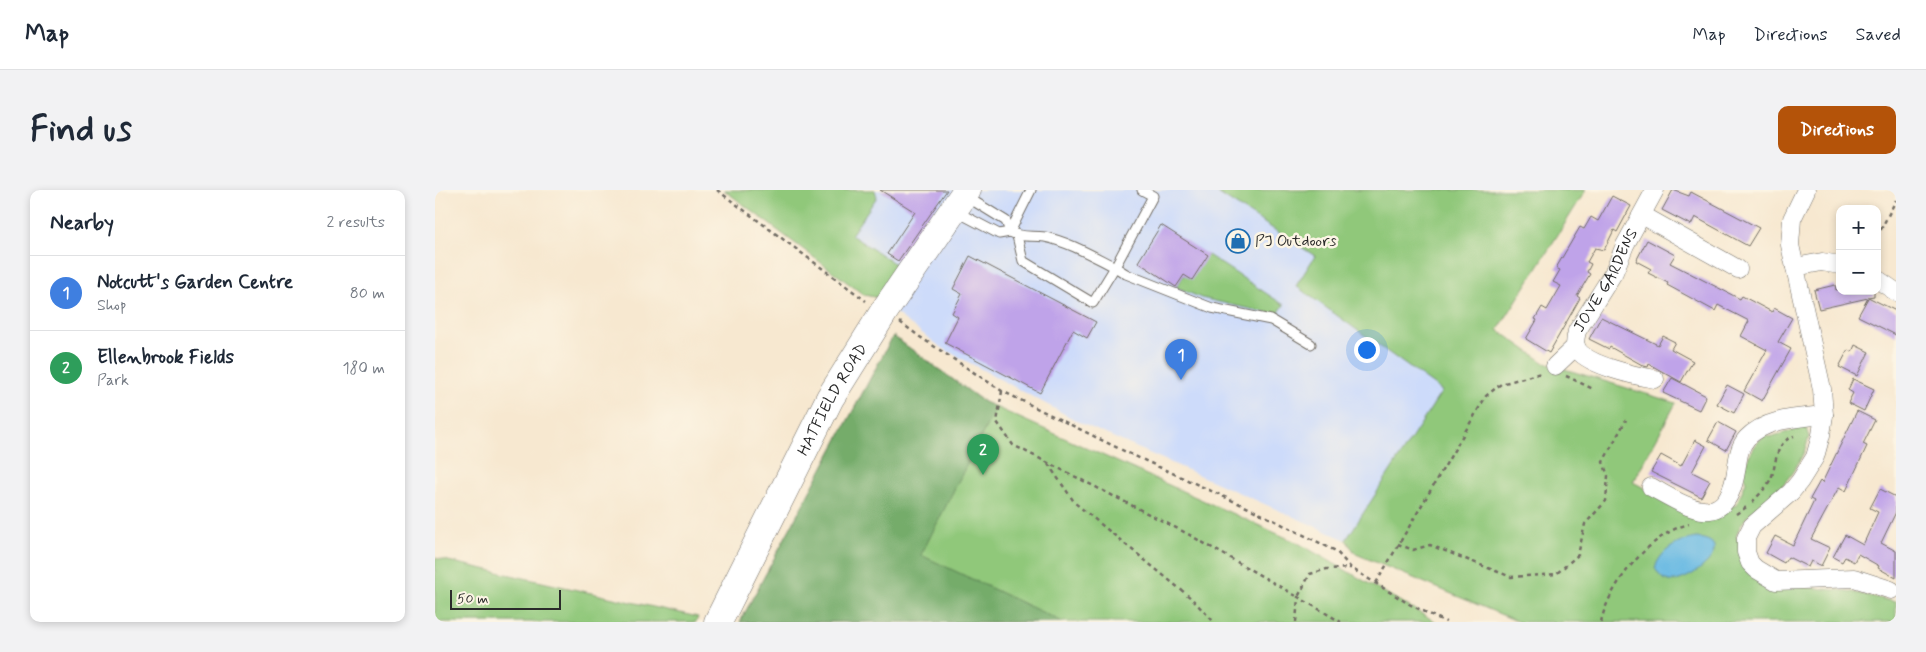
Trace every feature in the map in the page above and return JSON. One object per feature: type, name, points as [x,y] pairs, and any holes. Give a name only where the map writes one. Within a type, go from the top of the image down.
[{"type":"main road","name":"HATFIELD ROAD","points":[[718,622],[830,398],[885,310],[962,198]]},
{"type":"street","name":"JOVE GARDENS","points":[[1553,368],[1575,346],[1577,331],[1614,272],[1625,245],[1655,190]]},
{"type":"street","points":[[1806,190],[1795,209],[1790,229],[1790,245],[1822,389],[1824,415],[1819,445],[1809,468],[1791,492],[1752,526],[1745,545],[1747,558],[1755,569],[1776,580],[1854,578],[1891,590]]},
{"type":"street","name":"JOVE GARDENS","points":[[1642,216],[1738,269]]},
{"type":"street","points":[[1795,267],[1822,262],[1836,264]]},
{"type":"street","points":[[1881,283],[1896,292]]},
{"type":"street","name":"JOVE GARDENS","points":[[1575,346],[1585,356],[1599,364],[1627,374],[1655,379]]},
{"type":"street","points":[[1651,486],[1695,510],[1712,510],[1723,503],[1730,493],[1735,477],[1739,451],[1748,437],[1754,432],[1777,422],[1824,415]]},
{"type":"lane","points":[[1013,234],[1031,190]]},
{"type":"lane","points":[[962,198],[1006,221],[1023,261],[1093,302],[1115,267],[1153,196],[1142,190]]},
{"type":"lane","points":[[962,198],[999,234],[1045,237],[1081,251],[1115,267],[1125,274],[1212,308],[1271,320],[1311,344]]},
{"type":"path","points":[[717,190],[861,298],[885,310],[920,337],[1002,391],[1336,551],[1351,568],[1409,604],[1446,622]]},
{"type":"path","points":[[1881,229],[1896,200]]},
{"type":"path","points":[[1375,583],[1486,396],[1501,384],[1547,372],[1553,368],[1593,389]]},
{"type":"path","points":[[1002,391],[997,422],[1013,445],[1188,534],[1341,622]]},
{"type":"path","points":[[1398,544],[1413,550],[1430,545],[1511,577],[1557,574],[1578,555],[1585,524],[1606,501],[1607,476],[1603,462],[1626,420]]},
{"type":"path","points":[[1047,462],[1075,503],[1191,598],[1214,622]]},
{"type":"path","points":[[1296,622],[1298,597],[1310,574],[1327,569],[1351,568]]},
{"type":"shaded area","points":[[795,190],[1213,190],[1315,256],[1296,286],[1442,391],[1346,540],[1083,424],[942,348],[894,312],[879,298],[864,295],[773,226]]},
{"type":"green space","points":[[724,190],[875,190],[877,197],[851,235],[900,267],[879,298],[864,295]]},
{"type":"green space","points":[[1213,190],[1586,190],[1498,330],[1545,363],[1676,403],[1633,482],[1695,515],[1736,505],[1746,482],[1744,470],[1746,463],[1764,435],[1769,437],[1795,430],[1798,423],[1805,425],[1809,437],[1805,450],[1795,469],[1776,492],[1749,515],[1739,529],[1736,538],[1740,540],[1741,556],[1805,587],[1848,591],[1896,602],[1896,622],[1519,622],[1356,554],[1346,540],[1442,391],[1296,286],[1315,256]]},
{"type":"green space","points":[[1208,255],[1284,305],[1277,315],[1201,298],[1176,287],[1184,275]]},
{"type":"green space","points":[[893,336],[984,402],[1298,543],[1436,622],[740,622]]},
{"type":"green space","points":[[893,336],[984,402],[996,407],[921,555],[1063,622],[740,622]]},
{"type":"green space","points":[[435,558],[698,617],[696,622],[435,622]]},
{"type":"water","points":[[1696,538],[1709,541],[1714,547],[1713,554],[1707,562],[1698,570],[1678,580],[1669,581],[1662,577],[1655,568],[1666,551],[1683,541]]},
{"type":"building","points":[[880,190],[947,190],[898,261],[887,254],[915,212]]},
{"type":"building","points":[[1673,190],[1689,196],[1691,192],[1759,228],[1748,246],[1695,217],[1691,225],[1662,210]]},
{"type":"building","points":[[1612,196],[1631,206],[1617,232],[1614,230],[1604,250],[1595,248],[1587,262],[1591,264],[1587,272],[1590,274],[1577,296],[1580,298],[1549,353],[1526,339],[1542,307],[1547,310],[1561,286],[1553,282],[1560,270],[1556,268],[1580,227],[1584,229],[1591,217],[1598,221]]},
{"type":"building","points":[[1161,225],[1208,255],[1192,280],[1184,275],[1176,287],[1138,262]]},
{"type":"building","points":[[1647,240],[1675,255],[1670,263],[1740,299],[1742,296],[1772,312],[1774,308],[1792,318],[1778,342],[1791,349],[1762,401],[1744,391],[1767,350],[1741,336],[1749,321],[1718,305],[1715,311],[1648,273],[1651,269],[1636,261]]},
{"type":"building","points":[[970,256],[1096,322],[1087,338],[1073,330],[1040,393],[945,343],[958,317],[952,313],[962,294],[953,289]]},
{"type":"building","points":[[1835,285],[1836,295],[1874,295],[1868,297],[1896,311],[1896,335],[1858,316],[1868,298],[1819,309],[1814,290]]},
{"type":"building","points":[[1601,317],[1658,345],[1663,336],[1675,342],[1671,349],[1693,361],[1681,382],[1649,364],[1648,367],[1644,366],[1610,347],[1609,349],[1589,339]]},
{"type":"building","points":[[1855,345],[1869,352],[1857,376],[1839,367],[1848,350],[1852,352]]},
{"type":"building","points":[[1672,378],[1706,396],[1699,410],[1663,393]]},
{"type":"building","points":[[1853,379],[1874,389],[1864,411],[1848,403],[1853,393],[1848,390]]},
{"type":"building","points":[[1727,385],[1744,394],[1734,413],[1717,404]]},
{"type":"building","points":[[1857,411],[1875,420],[1863,444],[1867,446],[1846,491],[1839,487],[1811,539],[1830,548],[1821,566],[1811,561],[1808,567],[1788,557],[1784,563],[1766,553],[1775,536],[1793,545],[1814,501],[1810,499],[1820,481],[1822,483]]},
{"type":"building","points":[[1718,422],[1736,432],[1726,450],[1708,440]]},
{"type":"building","points":[[1695,440],[1706,446],[1692,472],[1710,481],[1701,497],[1651,472],[1661,455],[1681,466]]},
{"type":"building","points":[[1880,489],[1896,497],[1896,512],[1881,543],[1896,551],[1896,578],[1858,554],[1854,562],[1845,557],[1842,562],[1833,557],[1845,535],[1863,545],[1878,512],[1870,508]]},
{"type":"place","name":"PJ Outdoors","points":[[1238,241]]},
{"type":"place","name":"Notcutt's Garden Centre","points":[[1181,380]]},
{"type":"place","name":"Ellenbrook Fields","points":[[983,475]]}]
